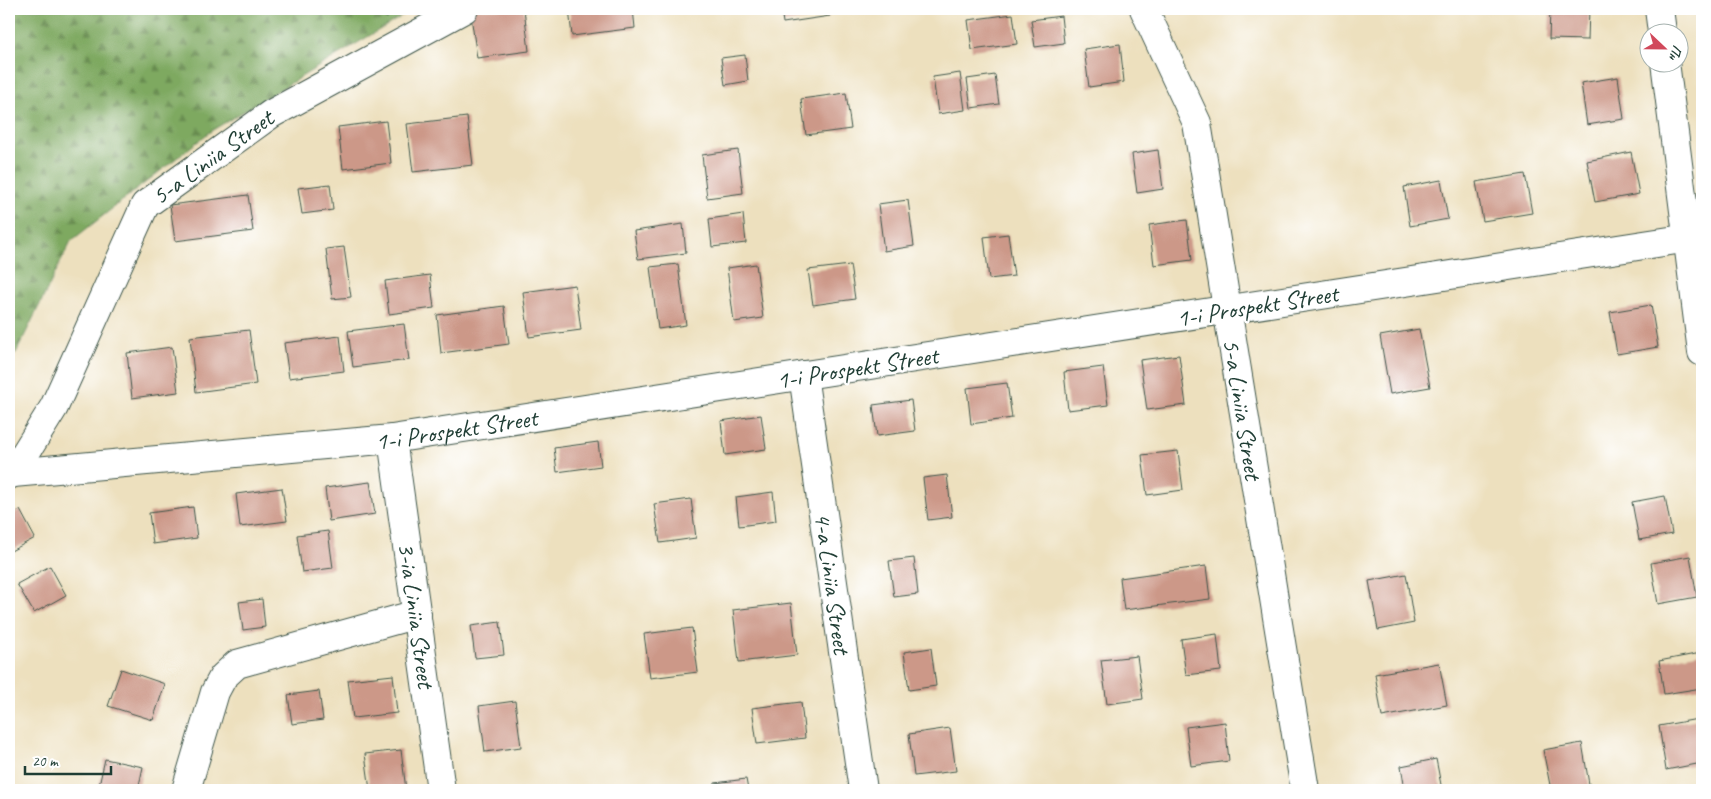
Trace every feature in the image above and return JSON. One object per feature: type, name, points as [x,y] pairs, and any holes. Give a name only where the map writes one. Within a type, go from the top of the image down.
[{"type":"street","name":"5-a Liniia Street","points":[[11,474],[54,407],[145,205],[271,114],[464,9]]},
{"type":"street","name":"5-a Liniia Street","points":[[1144,9],[1197,123],[1305,790]]},
{"type":"street","points":[[1659,9],[1661,22]]},
{"type":"street","points":[[1668,72],[1695,237],[1702,352]]},
{"type":"street","name":"1-i Prospekt Street","points":[[11,474],[392,439],[1695,237]]},
{"type":"street","name":"4-a Liniia Street","points":[[803,375],[863,790]]},
{"type":"street","name":"3-ia Liniia Street","points":[[392,439],[441,790]]},
{"type":"street","points":[[186,790],[215,692],[223,677],[237,664],[417,614]]},
{"type":"green space","points":[[9,9],[414,9],[211,131],[71,241],[16,353],[9,356]]},
{"type":"building","points":[[470,9],[524,9],[529,51],[477,58]]},
{"type":"building","points":[[569,9],[633,9],[635,28],[572,36]]},
{"type":"building","points":[[781,9],[829,9],[830,16],[783,23]]},
{"type":"building","points":[[1550,9],[1589,9],[1588,40],[1549,39]]},
{"type":"building","points":[[1013,14],[1017,44],[972,50],[968,20]]},
{"type":"building","points":[[1061,16],[1064,43],[1035,47],[1031,20]]},
{"type":"building","points":[[1120,44],[1124,82],[1089,87],[1084,49]]},
{"type":"building","points":[[745,55],[748,81],[725,85],[721,58]]},
{"type":"building","points":[[960,73],[965,110],[938,114],[933,77]]},
{"type":"building","points":[[995,75],[999,104],[971,108],[967,79]]},
{"type":"building","points":[[1618,77],[1624,119],[1587,125],[1581,83]]},
{"type":"building","points":[[846,93],[851,129],[806,135],[801,99]]},
{"type":"building","points":[[467,117],[473,165],[413,172],[407,124]]},
{"type":"building","points":[[386,121],[391,163],[343,169],[338,127]]},
{"type":"building","points":[[738,150],[743,193],[707,198],[702,155]]},
{"type":"building","points":[[1158,150],[1163,189],[1137,193],[1132,154]]},
{"type":"building","points":[[1631,152],[1639,194],[1595,202],[1587,161]]},
{"type":"building","points":[[1525,174],[1532,213],[1483,221],[1476,182]]},
{"type":"building","points":[[1441,180],[1448,219],[1410,226],[1404,187]]},
{"type":"building","points":[[330,184],[333,210],[302,214],[298,188]]},
{"type":"building","points":[[248,195],[253,231],[175,241],[170,205]]},
{"type":"building","points":[[908,200],[914,246],[884,251],[878,204]]},
{"type":"building","points":[[743,214],[746,243],[712,247],[709,219]]},
{"type":"building","points":[[1187,220],[1192,260],[1154,265],[1149,225]]},
{"type":"building","points":[[683,224],[686,253],[638,259],[634,231]]},
{"type":"building","points":[[1008,234],[1014,276],[989,279],[984,237]]},
{"type":"building","points":[[344,247],[351,297],[332,299],[326,249]]},
{"type":"building","points":[[678,264],[686,325],[658,329],[650,267]]},
{"type":"building","points":[[756,264],[763,318],[734,322],[727,268]]},
{"type":"building","points":[[850,265],[855,299],[813,305],[808,270]]},
{"type":"building","points":[[430,275],[434,308],[389,314],[385,281]]},
{"type":"building","points":[[575,285],[581,330],[529,337],[523,292]]},
{"type":"building","points":[[1651,305],[1658,347],[1617,354],[1610,312]]},
{"type":"building","points":[[504,306],[509,344],[441,353],[437,315]]},
{"type":"building","points":[[404,324],[409,360],[353,367],[348,331]]},
{"type":"building","points":[[1419,329],[1430,387],[1390,394],[1380,336]]},
{"type":"building","points":[[249,330],[256,384],[196,392],[190,337]]},
{"type":"building","points":[[340,336],[344,371],[289,378],[284,343]]},
{"type":"building","points":[[172,347],[178,392],[132,398],[127,353]]},
{"type":"building","points":[[1179,355],[1186,405],[1147,410],[1140,360]]},
{"type":"building","points":[[1103,367],[1108,405],[1068,410],[1064,372]]},
{"type":"building","points":[[1007,383],[1012,418],[971,424],[967,388]]},
{"type":"building","points":[[911,400],[915,431],[877,436],[873,405]]},
{"type":"building","points":[[761,415],[766,449],[725,455],[721,421]]},
{"type":"building","points":[[598,442],[601,466],[557,472],[554,448]]},
{"type":"building","points":[[1178,451],[1183,490],[1147,495],[1142,455]]},
{"type":"building","points":[[947,475],[952,517],[928,520],[923,478]]},
{"type":"building","points":[[370,482],[375,514],[329,521],[325,488]]},
{"type":"building","points":[[282,488],[287,521],[240,527],[236,494]]},
{"type":"building","points":[[773,492],[776,521],[739,526],[736,497]]},
{"type":"building","points":[[1665,496],[1672,534],[1639,540],[1632,502]]},
{"type":"building","points":[[691,499],[696,538],[660,543],[654,504]]},
{"type":"building","points":[[193,507],[197,538],[153,544],[149,513]]},
{"type":"building","points":[[20,510],[35,538],[9,552],[9,516]]},
{"type":"building","points":[[328,531],[333,568],[302,572],[297,535]]},
{"type":"building","points":[[1690,556],[1697,597],[1658,604],[1651,563]]},
{"type":"building","points":[[914,558],[918,594],[894,597],[889,561]]},
{"type":"building","points":[[50,566],[66,595],[34,613],[17,584]]},
{"type":"building","points":[[1206,566],[1210,599],[1124,610],[1120,578]]},
{"type":"building","points":[[1406,574],[1414,623],[1378,630],[1369,581]]},
{"type":"building","points":[[262,599],[265,627],[243,630],[239,602]]},
{"type":"building","points":[[791,603],[797,655],[739,662],[733,610]]},
{"type":"building","points":[[500,622],[504,655],[475,658],[471,626]]},
{"type":"building","points":[[692,628],[698,672],[650,678],[644,634]]},
{"type":"building","points":[[1217,634],[1221,671],[1186,675],[1181,639]]},
{"type":"building","points":[[931,648],[936,686],[909,690],[904,652]]},
{"type":"building","points":[[1701,653],[1702,688],[1664,694],[1659,661]]},
{"type":"building","points":[[1137,656],[1143,699],[1107,704],[1101,660]]},
{"type":"building","points":[[1439,663],[1447,705],[1382,717],[1375,674]]},
{"type":"building","points":[[121,669],[165,684],[153,720],[108,706]]},
{"type":"building","points":[[393,675],[397,713],[353,718],[348,680]]},
{"type":"building","points":[[319,691],[323,720],[292,724],[288,695]]},
{"type":"building","points":[[515,701],[521,747],[485,752],[479,706]]},
{"type":"building","points":[[801,702],[805,738],[757,744],[752,708]]},
{"type":"building","points":[[1698,719],[1702,743],[1702,763],[1666,770],[1659,726]]},
{"type":"building","points":[[1225,722],[1229,761],[1191,766],[1186,727]]},
{"type":"building","points":[[950,728],[956,771],[914,776],[909,734]]},
{"type":"building","points":[[1582,743],[1590,790],[1551,790],[1543,750]]},
{"type":"building","points":[[401,750],[406,790],[370,790],[365,754]]},
{"type":"building","points":[[105,759],[143,767],[138,790],[98,790]]},
{"type":"building","points":[[1436,759],[1442,790],[1405,790],[1401,766]]},
{"type":"building","points":[[746,779],[748,790],[715,790],[715,783]]}]
